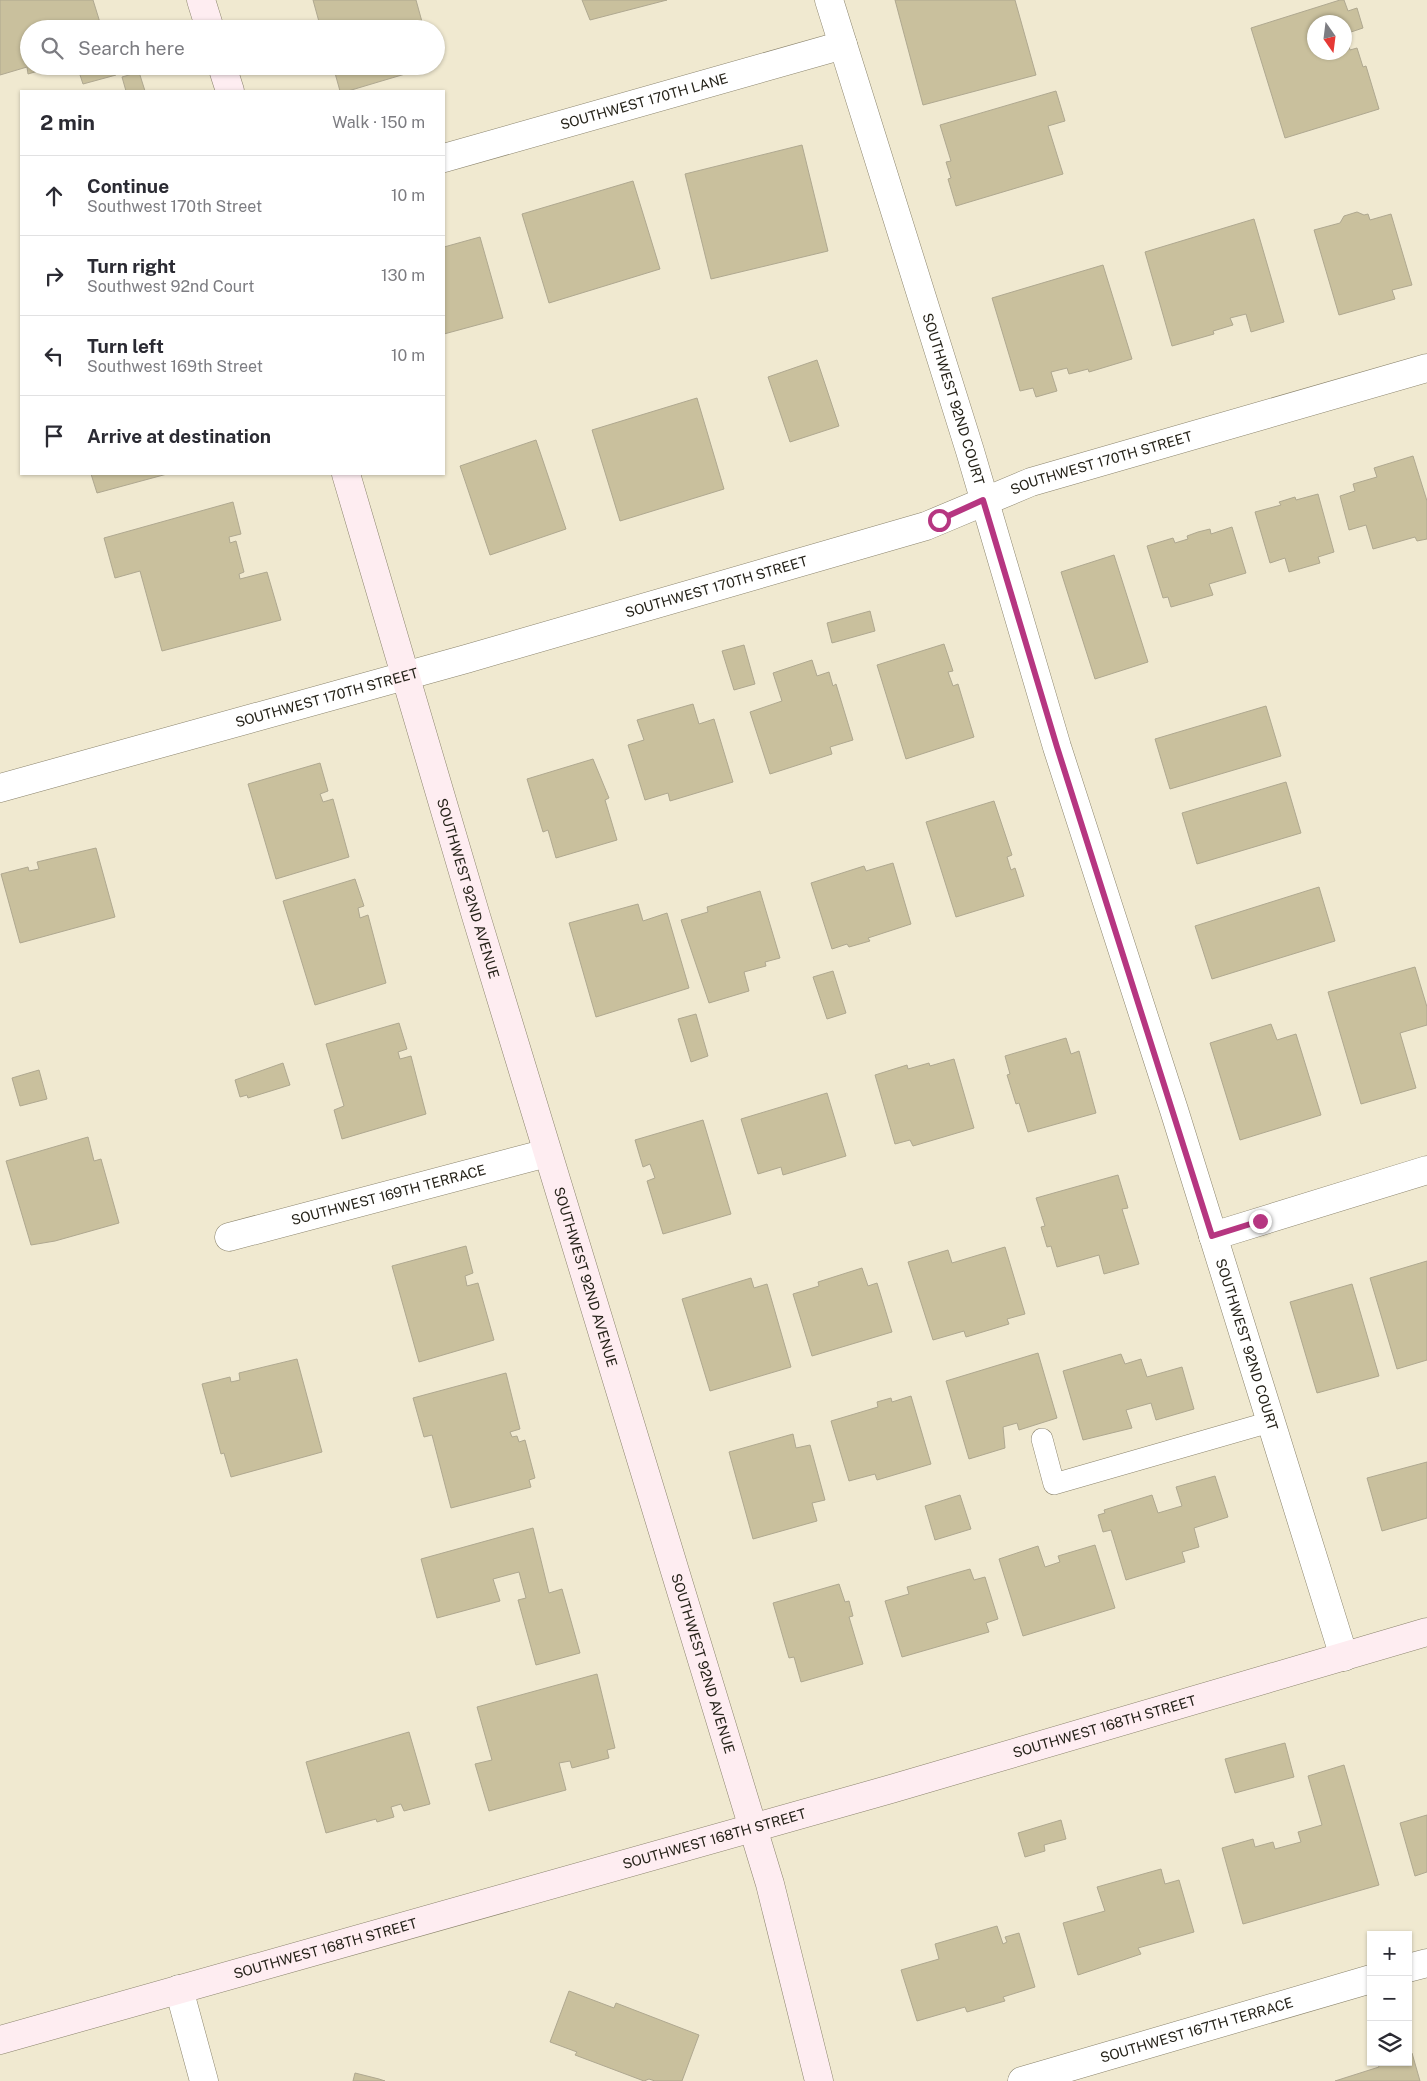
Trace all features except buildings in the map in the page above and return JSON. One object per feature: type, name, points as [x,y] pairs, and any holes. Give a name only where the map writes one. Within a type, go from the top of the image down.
[{"type":"street","points":[[201,0],[207,20]]},
{"type":"street","name":"SOUTHWEST 92ND COURT","points":[[829,0],[1057,747],[1344,1657]]},
{"type":"street","name":"SOUTHWEST 170TH LANE","points":[[445,158],[843,45]]},
{"type":"street","points":[[225,75],[230,90]]},
{"type":"street","name":"SOUTHWEST 170TH STREET","points":[[0,788],[407,676],[926,526],[983,500],[1031,482],[1427,368]]},
{"type":"street","name":"SOUTHWEST 92ND AVENUE","points":[[346,475],[407,676],[476,916],[775,1901],[819,2081]]},
{"type":"street","name":"SOUTHWEST 169TH TERRACE","points":[[229,1237],[547,1152]]},
{"type":"street","points":[[1212,1236],[1427,1170]]},
{"type":"street","name":"SOUTHWEST 168TH STREET","points":[[0,2040],[752,1828],[1427,1632]]},
{"type":"street","points":[[1412,1967],[1427,1962]]},
{"type":"street","name":"SOUTHWEST 167TH TERRACE","points":[[1022,2081],[1367,1980]]},
{"type":"street","points":[[179,1989],[204,2081]]},
{"type":"lane","points":[[1042,1439],[1054,1484],[1270,1422]]},
{"type":"route","points":[[939,520],[983,500],[1057,747],[1174,1110],[1212,1236],[1260,1221]]}]
